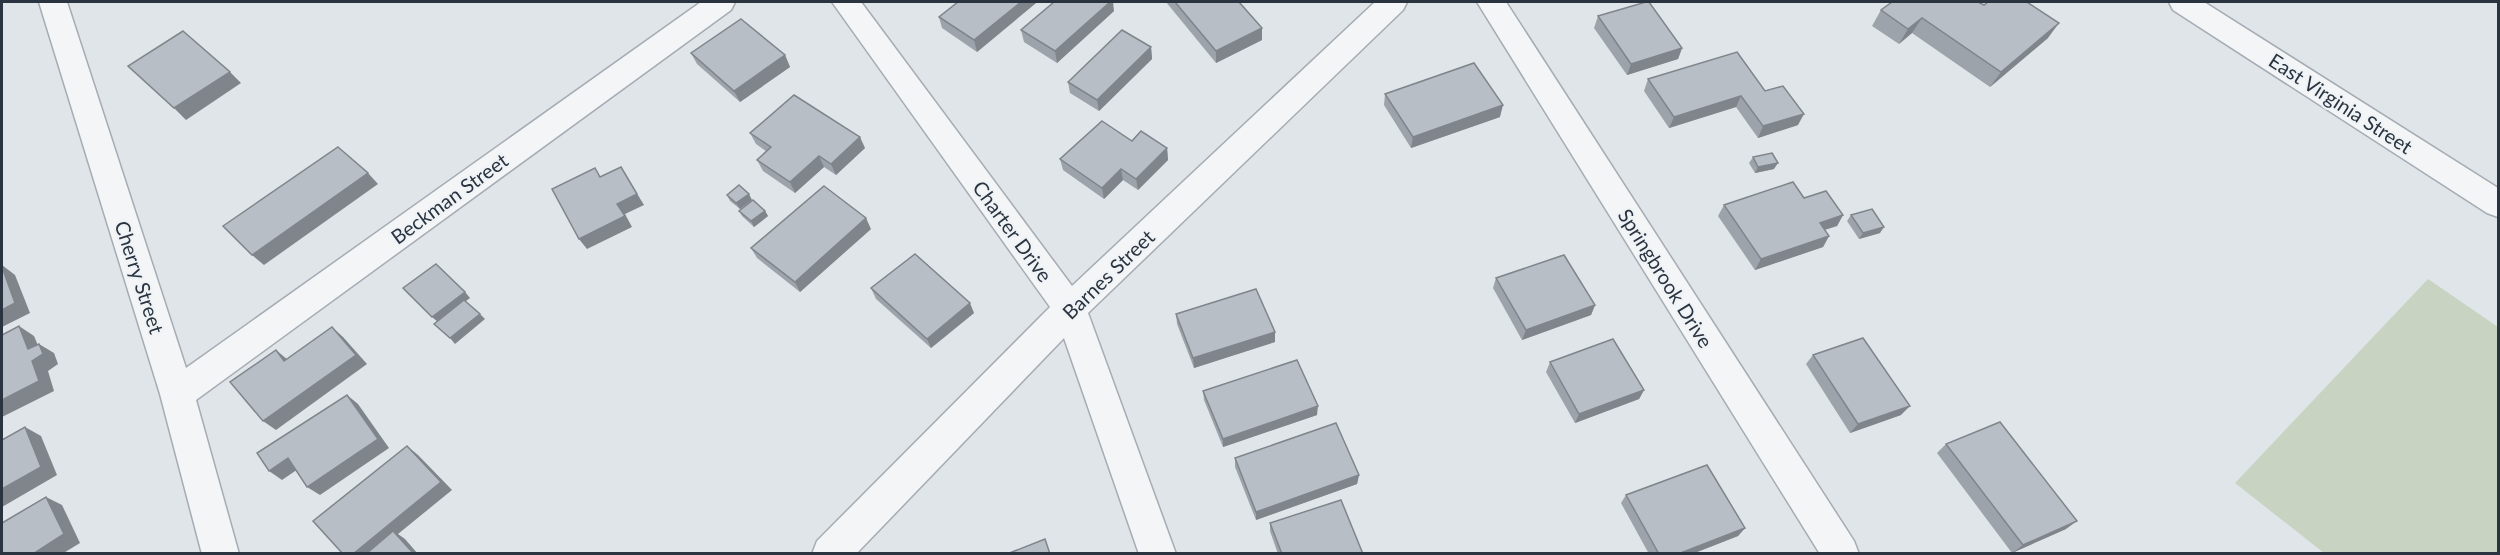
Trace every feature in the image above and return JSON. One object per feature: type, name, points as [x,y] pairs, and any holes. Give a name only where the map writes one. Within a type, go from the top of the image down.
[{"type":"street","name":"Cherry Street","points":[[53,2],[177,394],[221,554]]},
{"type":"street","name":"Beckman Street","points":[[177,394],[721,2]]},
{"type":"street","name":"Charter Drive","points":[[846,2],[1070,309],[1158,554]]},
{"type":"street","name":"Barnes Street","points":[[830,554],[1070,309],[1393,2]]},
{"type":"street","name":"Springbrook Drive","points":[[1491,2],[1841,554]]},
{"type":"street","name":"East Virginia Street","points":[[2183,2],[2499,204]]},
{"type":"green space","points":[[2428,279],[2498,327],[2498,553],[2324,553],[2235,483]]},
{"type":"building","points":[[958,2],[1021,2],[974,40],[939,17]]},
{"type":"building","points":[[1054,2],[1110,2],[1055,51],[1021,30]]},
{"type":"building","points":[[1175,2],[1239,2],[1262,28],[1216,51]]},
{"type":"building","points":[[1649,2],[1682,48],[1631,64],[1598,16]]},
{"type":"building","points":[[1892,2],[1978,2],[1984,5],[1988,2],[2027,2],[2059,23],[2001,72],[1922,18],[1908,29],[1881,10]]},
{"type":"building","points":[[741,19],[785,55],[734,91],[691,53]]},
{"type":"building","points":[[1122,30],[1151,47],[1097,100],[1068,82]]},
{"type":"building","points":[[183,31],[230,72],[174,108],[128,66]]},
{"type":"building","points":[[1737,52],[1765,91],[1783,86],[1804,114],[1763,126],[1741,96],[1674,117],[1648,79]]},
{"type":"building","points":[[1474,63],[1503,105],[1413,137],[1385,94]]},
{"type":"building","points":[[794,95],[860,137],[831,164],[819,156],[790,182],[757,160],[771,147],[750,133]]},
{"type":"building","points":[[1102,121],[1132,141],[1141,131],[1167,148],[1136,179],[1121,169],[1102,188],[1060,159]]},
{"type":"building","points":[[338,147],[368,173],[252,255],[223,226]]},
{"type":"building","points":[[1772,153],[1778,163],[1758,167],[1753,157]]},
{"type":"building","points":[[621,167],[637,194],[617,204],[625,216],[579,239],[552,189],[595,168],[600,177]]},
{"type":"building","points":[[1793,182],[1804,198],[1826,191],[1843,215],[1820,223],[1829,236],[1761,259],[1724,205]]},
{"type":"building","points":[[739,185],[749,194],[736,203],[727,195]]},
{"type":"building","points":[[824,186],[866,218],[795,282],[751,248]]},
{"type":"building","points":[[753,200],[765,211],[751,221],[739,211]]},
{"type":"building","points":[[1872,209],[1884,227],[1863,233],[1851,215]]},
{"type":"building","points":[[915,254],[970,303],[927,339],[871,288]]},
{"type":"building","points":[[1564,255],[1595,305],[1526,330],[1496,278]]},
{"type":"building","points":[[436,264],[465,292],[432,317],[403,288]]},
{"type":"building","points":[[2,267],[15,303],[2,310]]},
{"type":"building","points":[[1256,289],[1275,332],[1193,358],[1176,314]]},
{"type":"building","points":[[464,300],[480,314],[450,338],[434,324]]},
{"type":"building","points":[[19,326],[28,349],[39,344],[43,354],[32,361],[39,381],[2,400],[2,335]]},
{"type":"building","points":[[332,327],[356,355],[263,421],[230,382],[276,350],[284,361]]},
{"type":"building","points":[[1863,338],[1910,406],[1858,424],[1813,355]]},
{"type":"building","points":[[1613,339],[1644,390],[1579,414],[1550,362]]},
{"type":"building","points":[[1297,360],[1318,406],[1223,439],[1203,391]]},
{"type":"building","points":[[347,395],[378,439],[307,487],[288,458],[269,471],[257,453]]},
{"type":"building","points":[[2000,422],[2077,521],[2023,545],[1946,444]]},
{"type":"building","points":[[1336,423],[1359,475],[1256,512],[1235,458]]},
{"type":"building","points":[[25,427],[41,467],[2,489],[2,440]]},
{"type":"building","points":[[407,446],[441,482],[353,554],[343,554],[313,521]]},
{"type":"building","points":[[1707,465],[1745,528],[1678,554],[1659,554],[1626,495]]},
{"type":"building","points":[[46,497],[64,534],[33,554],[2,554],[2,523]]},
{"type":"building","points":[[1341,500],[1363,554],[1282,554],[1270,523]]},
{"type":"building","points":[[393,531],[414,554],[366,554]]},
{"type":"building","points":[[1045,539],[1050,554],[1007,554]]}]
